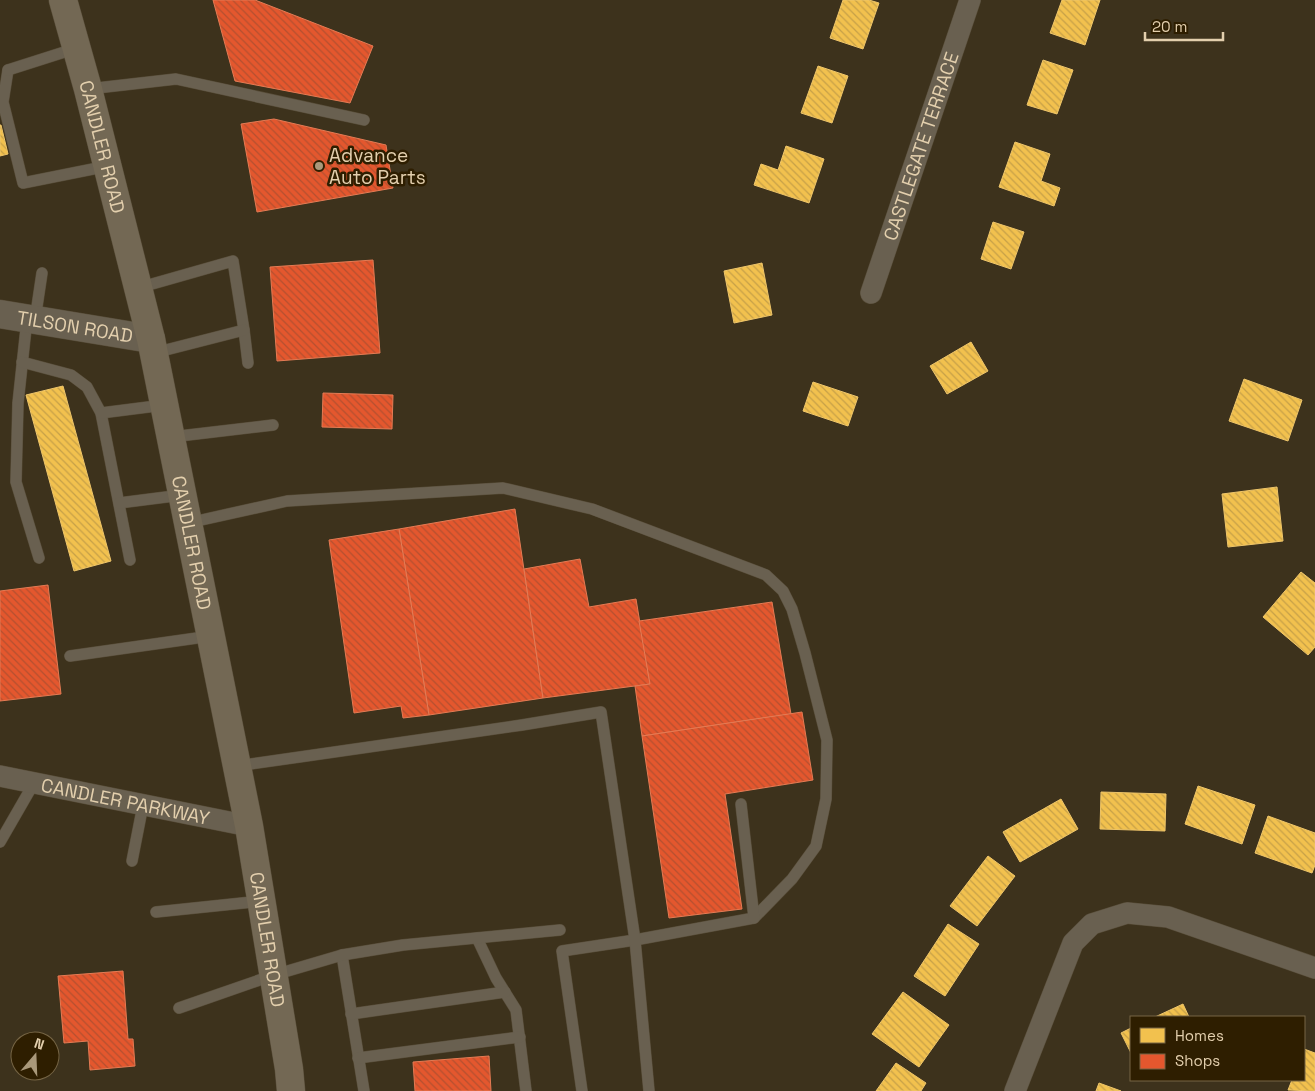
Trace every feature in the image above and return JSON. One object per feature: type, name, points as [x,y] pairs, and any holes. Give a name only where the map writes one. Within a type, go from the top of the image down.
[{"type":"main road","name":"CANDLER ROAD","points":[[63,0],[108,166],[152,346],[171,437],[250,826],[274,975],[287,1084]]},
{"type":"street","name":"CASTLEGATE TERRACE","points":[[871,293],[970,0]]},
{"type":"street","name":"TILSON ROAD","points":[[0,314],[152,346]]},
{"type":"street","name":"CANDLER PARKWAY","points":[[0,776],[250,826]]},
{"type":"street","points":[[1015,1091],[1074,943],[1092,924],[1127,913],[1168,917],[1315,968]]},
{"type":"lane","points":[[76,48],[4,66],[3,102],[23,183],[108,166]]},
{"type":"lane","points":[[88,89],[176,79],[364,120]]},
{"type":"lane","points":[[138,288],[233,261],[248,363]]},
{"type":"lane","points":[[40,558],[16,482],[18,403],[22,362],[42,273]]},
{"type":"lane","points":[[152,346],[244,330]]},
{"type":"lane","points":[[22,362],[71,375],[87,387],[102,413],[130,560]]},
{"type":"lane","points":[[102,413],[164,405]]},
{"type":"lane","points":[[171,437],[273,425]]},
{"type":"lane","points":[[188,523],[287,501],[503,488],[592,509],[766,575],[783,591],[792,609],[805,653],[827,740],[826,799],[816,846],[792,879],[754,918],[635,940],[562,951],[582,1091]]},
{"type":"lane","points":[[119,503],[182,495]]},
{"type":"lane","points":[[70,656],[211,636]]},
{"type":"lane","points":[[237,766],[601,712],[635,940],[649,1091]]},
{"type":"lane","points":[[0,842],[34,783]]},
{"type":"lane","points":[[741,804],[754,918]]},
{"type":"lane","points":[[132,861],[143,805]]},
{"type":"lane","points":[[156,912],[262,901]]},
{"type":"lane","points":[[179,1008],[274,975],[342,955],[403,945],[560,930]]},
{"type":"lane","points":[[477,938],[496,978],[516,1010],[526,1091]]},
{"type":"lane","points":[[342,955],[364,1091]]},
{"type":"lane","points":[[351,1014],[505,992]]},
{"type":"lane","points":[[358,1058],[520,1037]]},
{"type":"building: Homes","points":[[843,0],[869,0],[879,3],[863,49],[830,38]]},
{"type":"building: Homes","points":[[1062,0],[1100,0],[1085,45],[1050,33]]},
{"type":"building: Homes","points":[[1043,60],[1073,70],[1057,114],[1027,105]]},
{"type":"building: Homes","points":[[818,66],[848,76],[832,123],[801,113]]},
{"type":"building: Homes","points":[[0,125],[8,154],[0,156]]},
{"type":"building: Homes","points":[[1015,142],[1050,154],[1041,181],[1060,188],[1054,206],[999,187]]},
{"type":"building: Homes","points":[[786,146],[824,159],[809,203],[754,185],[761,164],[778,170]]},
{"type":"building: Homes","points":[[993,222],[1024,232],[1011,269],[981,259]]},
{"type":"building: Homes","points":[[762,263],[772,315],[734,323],[724,271]]},
{"type":"building: Homes","points":[[971,342],[988,371],[947,394],[930,366]]},
{"type":"building: Homes","points":[[1244,379],[1302,400],[1288,441],[1229,421]]},
{"type":"building: Homes","points":[[813,382],[858,397],[848,426],[803,411]]},
{"type":"building: Homes","points":[[63,386],[111,561],[74,571],[26,395]]},
{"type":"building: Homes","points":[[1277,487],[1283,541],[1228,547],[1222,494]]},
{"type":"building: Homes","points":[[1301,572],[1315,583],[1315,647],[1308,655],[1263,617]]},
{"type":"building: Homes","points":[[1198,786],[1255,805],[1242,844],[1185,824]]},
{"type":"building: Homes","points":[[1101,792],[1166,794],[1165,831],[1100,829]]},
{"type":"building: Homes","points":[[1061,799],[1078,829],[1020,862],[1003,832]]},
{"type":"building: Homes","points":[[1268,816],[1315,833],[1315,865],[1312,873],[1255,853]]},
{"type":"building: Homes","points":[[988,856],[1015,876],[977,926],[950,906]]},
{"type":"building: Homes","points":[[948,924],[979,944],[945,996],[914,976]]},
{"type":"building: Homes","points":[[903,992],[949,1025],[919,1067],[872,1034]]},
{"type":"building: Homes","points":[[1183,1004],[1189,1016],[1157,1016]]},
{"type":"building: Homes","points":[[1130,1028],[1130,1051],[1121,1033]]},
{"type":"building: Homes","points":[[1305,1049],[1315,1053],[1315,1091],[1288,1090],[1292,1081],[1305,1081]]},
{"type":"building: Homes","points":[[896,1063],[926,1083],[921,1091],[876,1091]]},
{"type":"building: Homes","points":[[1099,1083],[1121,1091],[1096,1091]]},
{"type":"building: Shops","points":[[213,0],[255,0],[373,46],[350,103],[235,81]]},
{"type":"building: Shops","name":"Advance Auto Parts","points":[[274,119],[386,145],[393,188],[257,212],[241,124]]},
{"type":"building: Shops","points":[[373,260],[380,353],[277,361],[270,267]]},
{"type":"building: Shops","points":[[323,393],[393,395],[392,429],[322,427]]},
{"type":"building: Shops","points":[[515,509],[543,698],[429,715],[399,529]]},
{"type":"building: Shops","points":[[399,529],[429,715],[403,718],[401,706],[354,713],[329,540]]},
{"type":"building: Shops","points":[[580,559],[589,607],[636,599],[650,684],[543,698],[524,569]]},
{"type":"building: Shops","points":[[48,585],[61,694],[0,701],[0,591]]},
{"type":"building: Shops","points":[[772,602],[791,714],[642,736],[635,686],[650,684],[639,621]]},
{"type":"building: Shops","points":[[802,712],[813,780],[725,794],[742,909],[669,918],[642,736]]},
{"type":"building: Shops","points":[[123,971],[128,1039],[133,1039],[135,1066],[90,1070],[88,1041],[64,1043],[58,976]]},
{"type":"building: Shops","points":[[489,1056],[491,1091],[415,1091],[413,1062]]},
{"type":"place","name":"Advance Auto Parts","points":[[319,166]]}]
